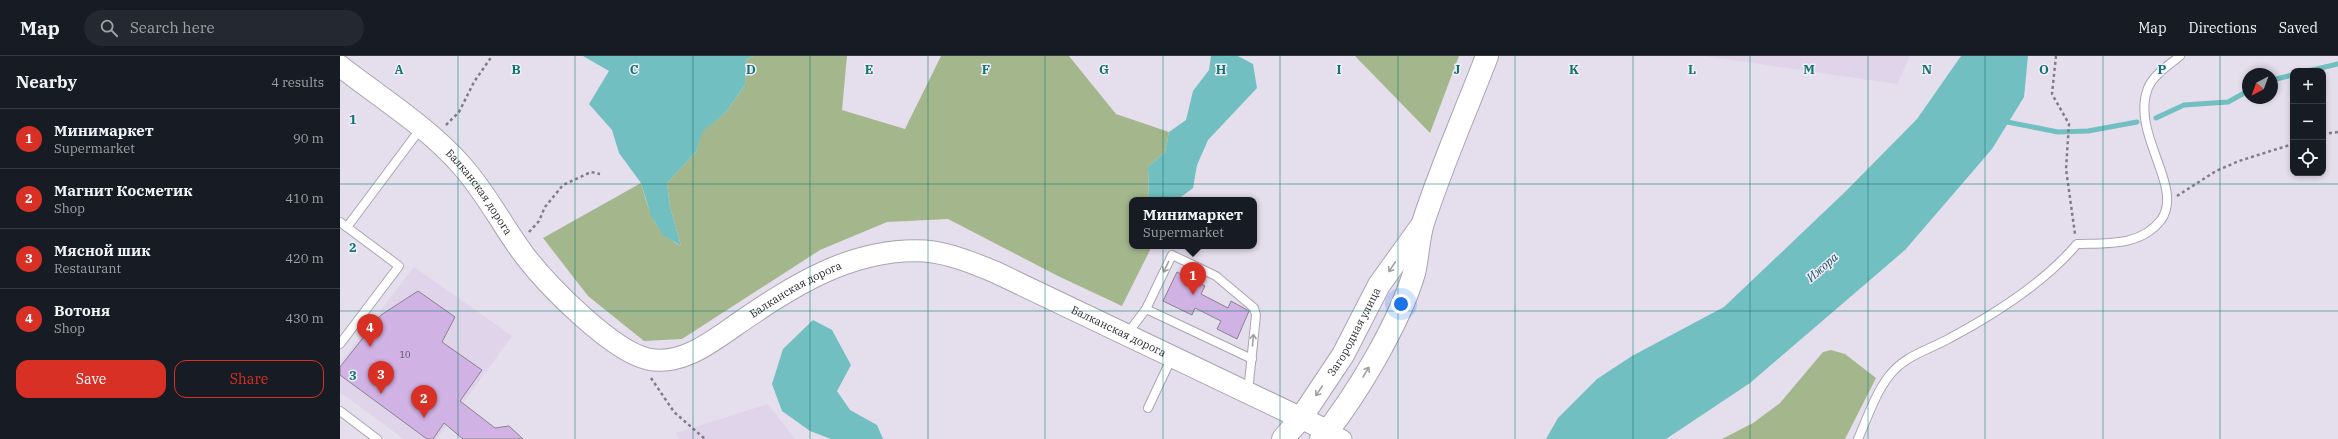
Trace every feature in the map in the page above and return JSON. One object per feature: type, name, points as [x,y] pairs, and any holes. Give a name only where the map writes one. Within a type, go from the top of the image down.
[{"type":"main road","name":"Загородная улица","points":[[1331,436],[1376,356],[1414,274],[1423,224],[1487,56]]},
{"type":"main road","name":"Загородная улица","points":[[1283,439],[1301,418],[1343,355],[1380,285],[1423,224]]},
{"type":"street","name":"Балканская дорога","points":[[340,66],[427,133],[462,166],[486,195],[525,256],[555,290],[623,349],[649,360],[677,358],[702,348],[777,297],[804,281],[833,267],[862,257],[892,251],[927,251],[965,260],[994,272],[1301,418],[1331,436]]},
{"type":"lane","points":[[1858,439],[1889,376],[1902,362],[1924,349],[1950,338],[2027,290],[2047,276],[2078,244],[2118,242],[2140,238],[2155,228],[2166,214],[2167,184],[2146,130],[2146,96],[2155,77],[2180,56]]},
{"type":"lane","points":[[347,227],[427,133]]},
{"type":"lane","points":[[340,222],[399,266],[340,344]]},
{"type":"lane","points":[[1126,334],[1146,309],[1172,255],[1216,276],[1254,308],[1256,315],[1248,393]]},
{"type":"lane","points":[[1146,309],[1252,359]]},
{"type":"lane","points":[[1148,408],[1173,357]]},
{"type":"lane","points":[[340,411],[377,439]]},
{"type":"path","points":[[427,133],[459,112],[474,82],[492,56]]},
{"type":"path","points":[[2056,56],[2052,94],[2069,124],[2066,169],[2078,244]]},
{"type":"path","points":[[2326,134],[2338,132]]},
{"type":"path","points":[[2167,203],[2216,171],[2239,161],[2290,145]]},
{"type":"path","points":[[515,240],[533,230],[545,207],[563,185],[591,172],[600,174]]},
{"type":"path","points":[[649,360],[650,376],[674,412],[705,439]]},
{"type":"shaded area","points":[[753,56],[847,56],[842,110],[905,129],[941,56],[1069,56],[1116,114],[1169,132],[1165,152],[1148,167],[1149,197],[1129,197],[1129,249],[1150,249],[1122,306],[1058,276],[948,219],[887,222],[820,250],[682,339],[644,341],[588,296],[543,238],[641,183],[650,211],[658,227],[664,234],[681,246],[670,207],[667,183],[696,152],[701,132],[726,112],[745,85],[746,60]]},
{"type":"shaded area","points":[[1355,56],[1459,56],[1430,133]]},
{"type":"shaded area","points":[[1705,56],[1910,56],[1897,84]]},
{"type":"shaded area","points":[[414,267],[512,336],[437,439],[404,439],[340,392],[340,363]]},
{"type":"shaded area","points":[[1831,350],[1845,354],[1876,378],[1845,439],[1722,439],[1753,423],[1780,403],[1823,352]]},
{"type":"shaded area","points":[[768,404],[795,439],[679,439],[676,433]]},
{"type":"water","points":[[583,56],[753,56],[746,60],[745,85],[726,112],[702,132],[696,152],[667,183],[670,207],[681,246],[663,235],[651,216],[641,183],[619,153],[612,130],[589,104],[609,71]]},
{"type":"water","points":[[1211,56],[1238,56],[1253,64],[1257,88],[1208,140],[1197,165],[1193,188],[1181,197],[1149,197],[1148,167],[1165,152],[1169,132],[1186,120],[1193,91],[1209,70]]},
{"type":"water","name":"Ижора","points":[[1961,56],[2028,56],[2024,97],[1992,149],[1905,250],[1750,383],[1666,439],[1546,439],[1558,418],[1597,379],[1632,356],[1724,307],[1846,191],[1917,119]]},
{"type":"water","points":[[813,320],[832,330],[851,365],[837,391],[850,410],[877,425],[883,439],[831,439],[810,431],[782,411],[772,384],[783,349]]},
{"type":"building","points":[[1177,272],[1205,286],[1201,294],[1228,308],[1231,301],[1249,311],[1237,339],[1217,329],[1221,321],[1195,308],[1192,315],[1163,301]]},
{"type":"building","points":[[418,291],[455,317],[442,342],[482,370],[460,401],[495,428],[509,426],[523,439],[463,439],[444,423],[433,439],[427,439],[340,375],[340,367],[381,315]]},
{"type":"waterway","points":[[2321,68],[2338,64]]},
{"type":"waterway","points":[[2278,79],[2290,76]]},
{"type":"waterway","points":[[2156,118],[2184,105],[2228,102],[2242,94]]},
{"type":"waterway","points":[[2002,121],[2058,132],[2088,131],[2137,122]]},
{"type":"place","name":"Минимаркет","points":[[1193,295]]},
{"type":"place","name":"Вотоня","points":[[370,347]]},
{"type":"place","name":"Мясной шик","points":[[381,394]]},
{"type":"place","name":"Магнит Косметик","points":[[424,418]]}]
